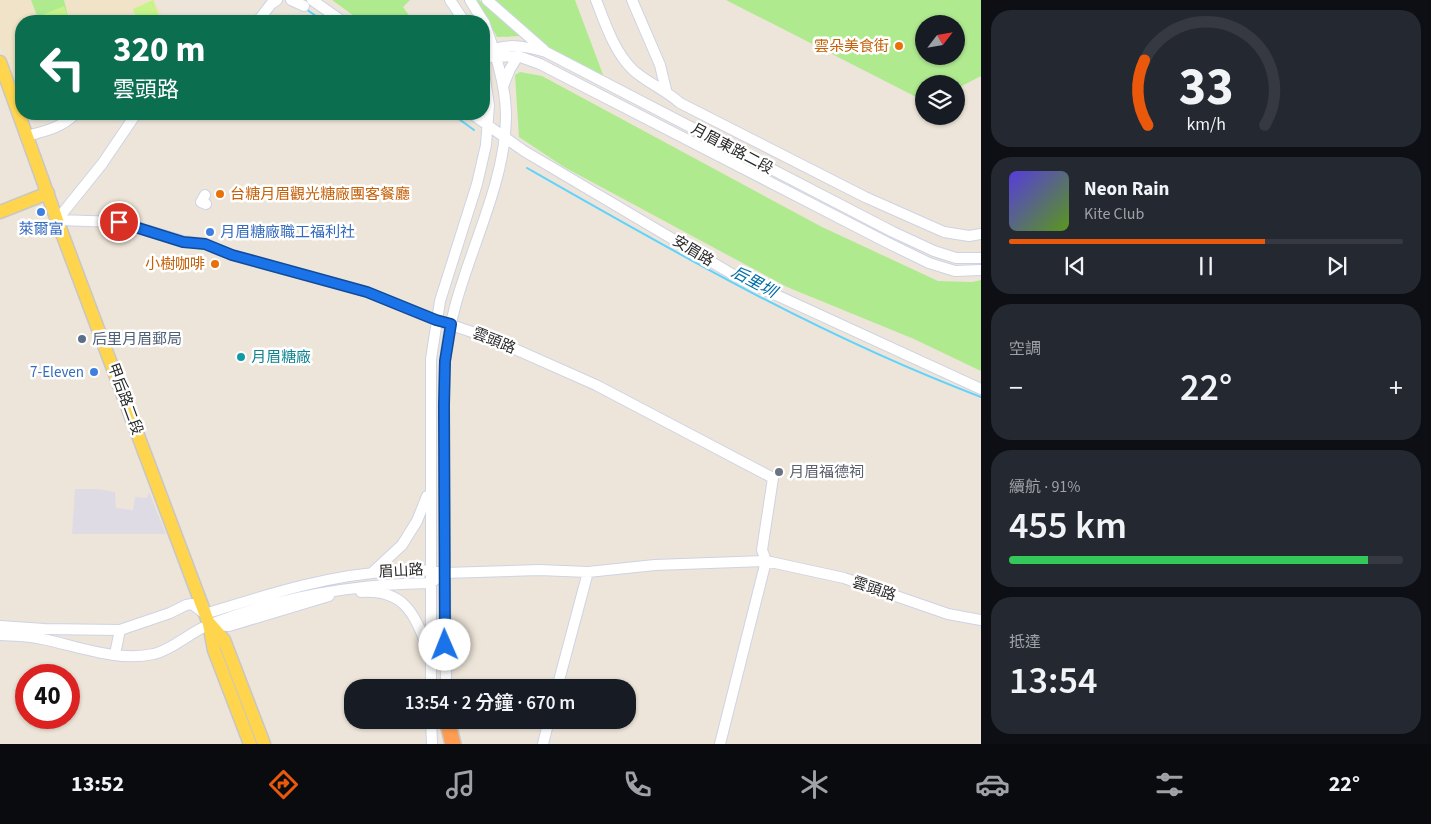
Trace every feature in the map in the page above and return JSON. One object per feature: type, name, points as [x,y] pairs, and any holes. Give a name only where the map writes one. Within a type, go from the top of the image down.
[{"type":"highway","points":[[446,744],[447,729]]},
{"type":"highway","points":[[449,729],[453,744]]},
{"type":"main road","name":"甲后路二段","points":[[1,69],[15,105]]},
{"type":"main road","name":"甲后路二段","points":[[21,120],[207,619],[214,650],[250,744]]},
{"type":"main road","points":[[0,212],[48,193]]},
{"type":"main road","name":"甲后路二段","points":[[207,619],[224,640],[264,744]]},
{"type":"street","points":[[263,15],[271,4],[277,0]]},
{"type":"street","points":[[291,0],[308,3],[331,15]]},
{"type":"street","points":[[450,0],[460,15]]},
{"type":"street","points":[[470,0],[480,15]]},
{"type":"street","points":[[487,0],[546,52]]},
{"type":"street","points":[[596,0],[609,32],[632,69],[666,90],[680,103],[713,118],[744,137],[865,197],[944,232],[969,236],[981,234]]},
{"type":"street","points":[[632,0],[660,65],[666,90]]},
{"type":"street","points":[[446,679],[444,573],[445,361],[460,285],[494,184],[504,137],[506,115],[503,87],[490,38]]},
{"type":"street","name":"月眉東路二段","points":[[490,53],[517,44],[546,52],[893,232],[934,251],[956,258],[981,258]]},
{"type":"street","name":"月眉東路二段","points":[[495,52],[518,56],[549,68],[895,246],[930,262],[955,271],[981,270]]},
{"type":"street","points":[[503,87],[510,69],[518,56]]},
{"type":"street","points":[[27,136],[54,129],[69,120]]},
{"type":"street","points":[[57,220],[102,164],[132,120]]},
{"type":"street","name":"安眉路","points":[[481,120],[524,151],[736,277],[981,389]]},
{"type":"street","points":[[431,679],[429,491],[431,359],[436,320],[454,252],[477,184],[486,145],[488,120]]},
{"type":"street","name":"雲頭路","points":[[57,220],[119,222],[183,242],[205,244],[232,255],[367,292],[436,320],[490,338],[596,385],[774,478],[762,550],[766,561],[720,744]]},
{"type":"street","points":[[373,572],[402,545],[417,521],[429,491]]},
{"type":"street","name":"雲頭路","points":[[444,573],[538,570],[588,572],[655,565],[766,561],[844,578],[948,614],[981,620]]},
{"type":"street","name":"眉山路","points":[[0,635],[41,638],[128,656],[155,654],[207,619],[282,590],[329,579],[373,572],[431,570],[444,573]]},
{"type":"street","points":[[560,679],[588,572]]},
{"type":"street","name":"眉山路","points":[[207,619],[314,592],[364,585],[430,583],[444,573]]},
{"type":"street","points":[[0,626],[44,629],[120,630],[170,614],[186,605],[192,604],[207,619],[229,626],[322,598],[351,593],[377,592],[394,597],[409,609],[417,620],[430,657]]},
{"type":"street","points":[[115,654],[120,630]]},
{"type":"street","points":[[432,729],[432,744]]},
{"type":"street","points":[[542,744],[546,729]]},
{"type":"shaded area","points":[[0,0],[154,0],[163,15],[15,15],[15,84],[13,85],[0,45]]},
{"type":"shaded area","points":[[75,489],[98,489],[115,492],[116,508],[133,510],[135,497],[147,498],[149,492],[166,534],[72,534]]},
{"type":"green space","points":[[31,0],[64,0],[68,15],[37,15]]},
{"type":"green space","points":[[153,0],[159,15],[136,15],[133,9]]},
{"type":"green space","points":[[332,0],[410,0],[403,7],[409,15],[353,15]]},
{"type":"green space","points":[[477,0],[521,36],[497,37],[490,24],[490,15],[485,15]]},
{"type":"green space","points":[[492,0],[575,0],[605,80],[549,50]]},
{"type":"green space","points":[[726,0],[981,0],[981,76],[965,84],[965,75],[915,75],[915,96]]},
{"type":"green space","points":[[64,6],[67,15],[42,15]]},
{"type":"green space","points":[[520,72],[542,76],[822,227],[938,281],[972,282],[981,280],[981,371],[914,339],[787,287],[564,167],[519,137],[515,75]]},
{"type":"waterway","name":"后里圳","points":[[306,9],[314,15]]},
{"type":"waterway","name":"后里圳","points":[[460,120],[474,130]]},
{"type":"waterway","name":"后里圳","points":[[527,168],[750,292],[864,348],[981,397]]},
{"type":"place","name":"雲朵美食街","points":[[899,46]]},
{"type":"place","name":"台糖月眉觀光糖廠團客餐廳","points":[[220,194]]},
{"type":"place","name":"萊爾富","points":[[41,212]]},
{"type":"place","name":"月眉糖廠職工福利社","points":[[210,232]]},
{"type":"place","name":"小樹咖啡","points":[[215,264]]},
{"type":"place","name":"后里月眉郵局","points":[[82,339]]},
{"type":"place","name":"月眉糖廠","points":[[241,357]]},
{"type":"place","name":"7-Eleven","points":[[94,372]]},
{"type":"place","name":"月眉福德祠","points":[[779,472]]},
{"type":"route","points":[[119,222],[183,242],[205,244],[232,255],[367,292],[436,320],[451,324],[445,361],[444,405],[445,645]]}]
